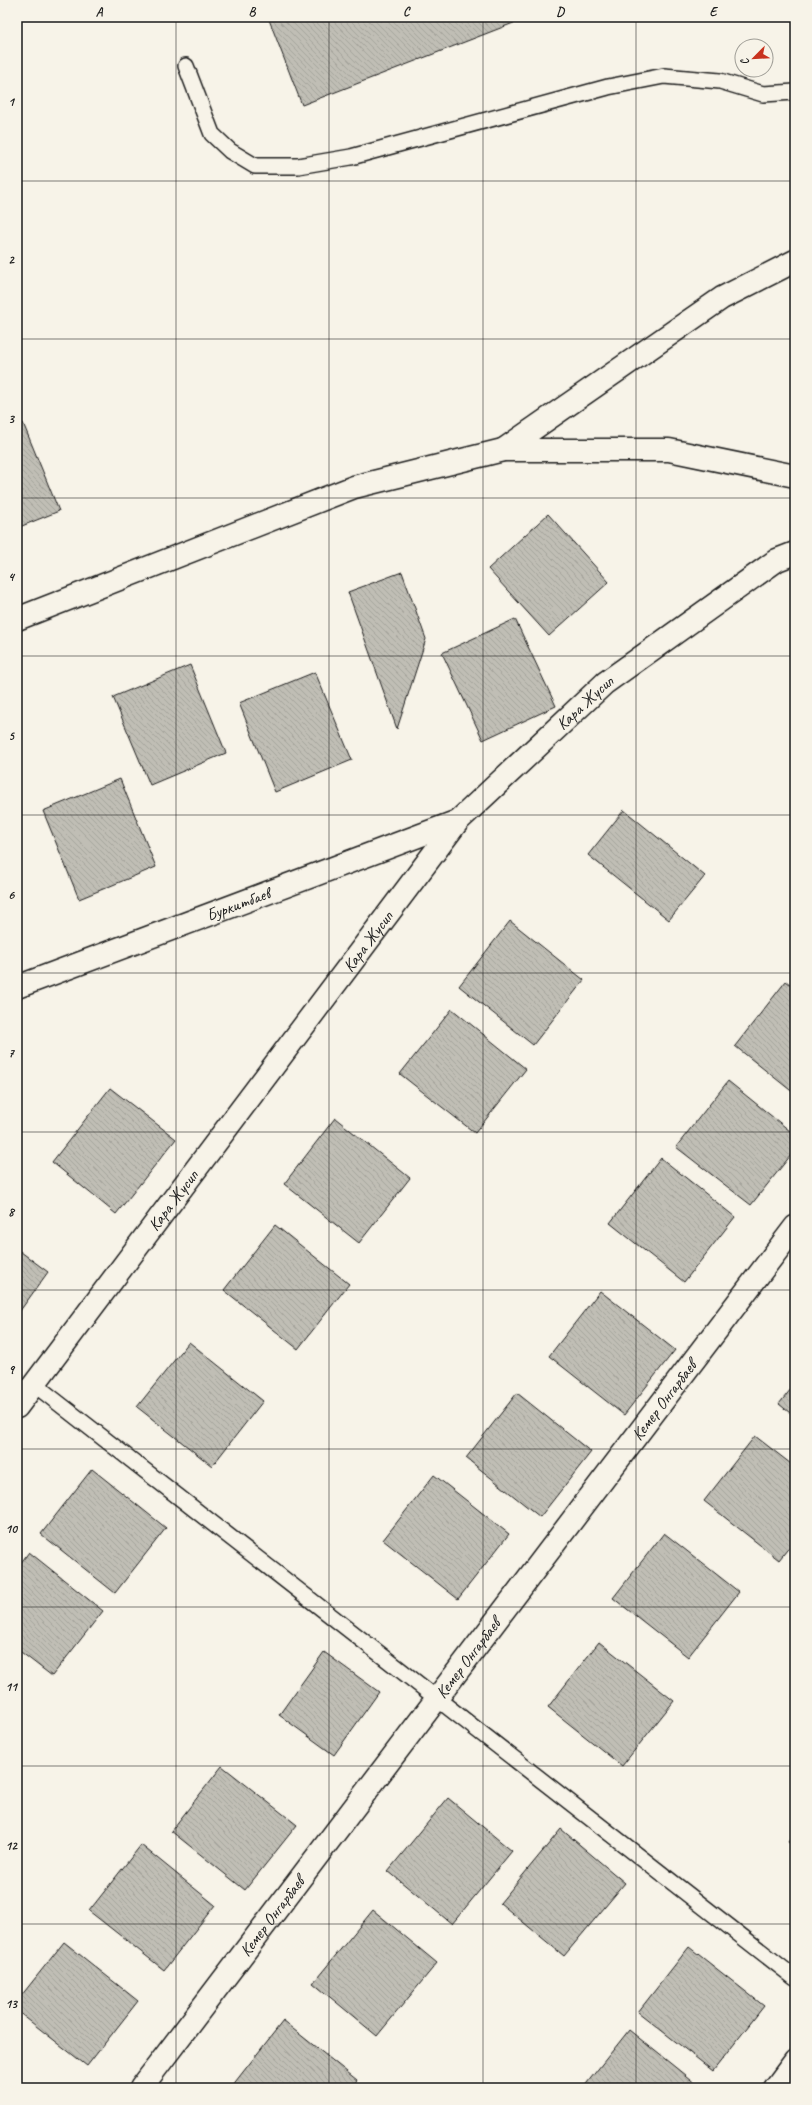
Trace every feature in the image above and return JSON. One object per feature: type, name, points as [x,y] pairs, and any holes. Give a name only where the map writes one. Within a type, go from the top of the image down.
[{"type":"street","points":[[503,450],[722,298],[795,261]]},
{"type":"street","points":[[17,619],[354,487],[503,450],[669,450],[795,476]]},
{"type":"street","name":"Кара Жусип","points":[[17,1407],[458,821],[605,683],[776,560],[795,553]]},
{"type":"street","name":"Буркитбаев","points":[[17,987],[458,821]]},
{"type":"street","name":"Кемер Онгарбаев","points":[[141,2088],[795,1227]]},
{"type":"street","points":[[775,2088],[795,2061]]},
{"type":"lane","points":[[186,66],[212,134],[230,151],[255,166],[298,166],[351,157],[608,87],[664,76],[720,81],[763,94],[795,92]]},
{"type":"lane","points":[[34,1384],[435,1699],[795,1978]]},
{"type":"building","points":[[268,17],[529,17],[302,105]]},
{"type":"building","points":[[23,423],[59,511],[17,528],[17,426]]},
{"type":"building","points":[[548,514],[609,582],[549,636],[488,569]]},
{"type":"building","points":[[402,572],[426,639],[397,729],[348,592]]},
{"type":"building","points":[[515,619],[556,706],[483,740],[442,653]]},
{"type":"building","points":[[190,665],[226,753],[150,785],[113,697]]},
{"type":"building","points":[[315,672],[352,760],[275,792],[239,703]]},
{"type":"building","points":[[120,779],[156,867],[79,899],[43,811]]},
{"type":"building","points":[[624,810],[705,876],[669,920],[588,855]]},
{"type":"building","points":[[510,921],[584,980],[533,1045],[459,986]]},
{"type":"building","points":[[786,981],[795,988],[795,1094],[735,1046]]},
{"type":"building","points":[[452,1009],[526,1069],[475,1133],[400,1074]]},
{"type":"building","points":[[728,1081],[795,1135],[795,1150],[751,1205],[676,1147]]},
{"type":"building","points":[[110,1088],[176,1139],[116,1214],[52,1162]]},
{"type":"building","points":[[335,1118],[410,1178],[359,1243],[284,1184]]},
{"type":"building","points":[[661,1158],[735,1217],[684,1282],[610,1223]]},
{"type":"building","points":[[275,1225],[349,1284],[298,1349],[224,1290]]},
{"type":"building","points":[[17,1249],[48,1272],[17,1315]]},
{"type":"building","points":[[600,1291],[675,1350],[624,1415],[549,1356]]},
{"type":"building","points":[[189,1342],[263,1401],[212,1466],[137,1407]]},
{"type":"building","points":[[795,1384],[795,1417],[779,1404]]},
{"type":"building","points":[[517,1393],[591,1452],[540,1517],[466,1458]]},
{"type":"building","points":[[755,1436],[795,1467],[795,1540],[779,1560],[704,1501]]},
{"type":"building","points":[[92,1469],[166,1528],[115,1593],[41,1534]]},
{"type":"building","points":[[434,1475],[509,1534],[458,1599],[383,1540]]},
{"type":"building","points":[[664,1533],[739,1592],[688,1657],[613,1598]]},
{"type":"building","points":[[29,1552],[103,1611],[52,1676],[17,1649],[17,1568]]},
{"type":"building","points":[[599,1642],[674,1701],[622,1766],[548,1707]]},
{"type":"building","points":[[324,1652],[379,1692],[334,1755],[279,1715]]},
{"type":"building","points":[[222,1766],[297,1825],[245,1890],[171,1831]]},
{"type":"building","points":[[448,1798],[512,1851],[452,1924],[388,1871]]},
{"type":"building","points":[[561,1829],[625,1883],[564,1956],[500,1903]]},
{"type":"building","points":[[795,1833],[795,1847],[788,1842]]},
{"type":"building","points":[[141,1845],[215,1905],[164,1970],[89,1911]]},
{"type":"building","points":[[373,1910],[437,1963],[377,2036],[313,1983]]},
{"type":"building","points":[[64,1942],[138,2001],[87,2066],[17,2011],[17,2001]]},
{"type":"building","points":[[689,1947],[764,2006],[713,2071],[638,2012]]},
{"type":"building","points":[[283,2021],[357,2080],[351,2088],[234,2088],[232,2086]]},
{"type":"building","points":[[629,2030],[701,2088],[583,2088]]}]
